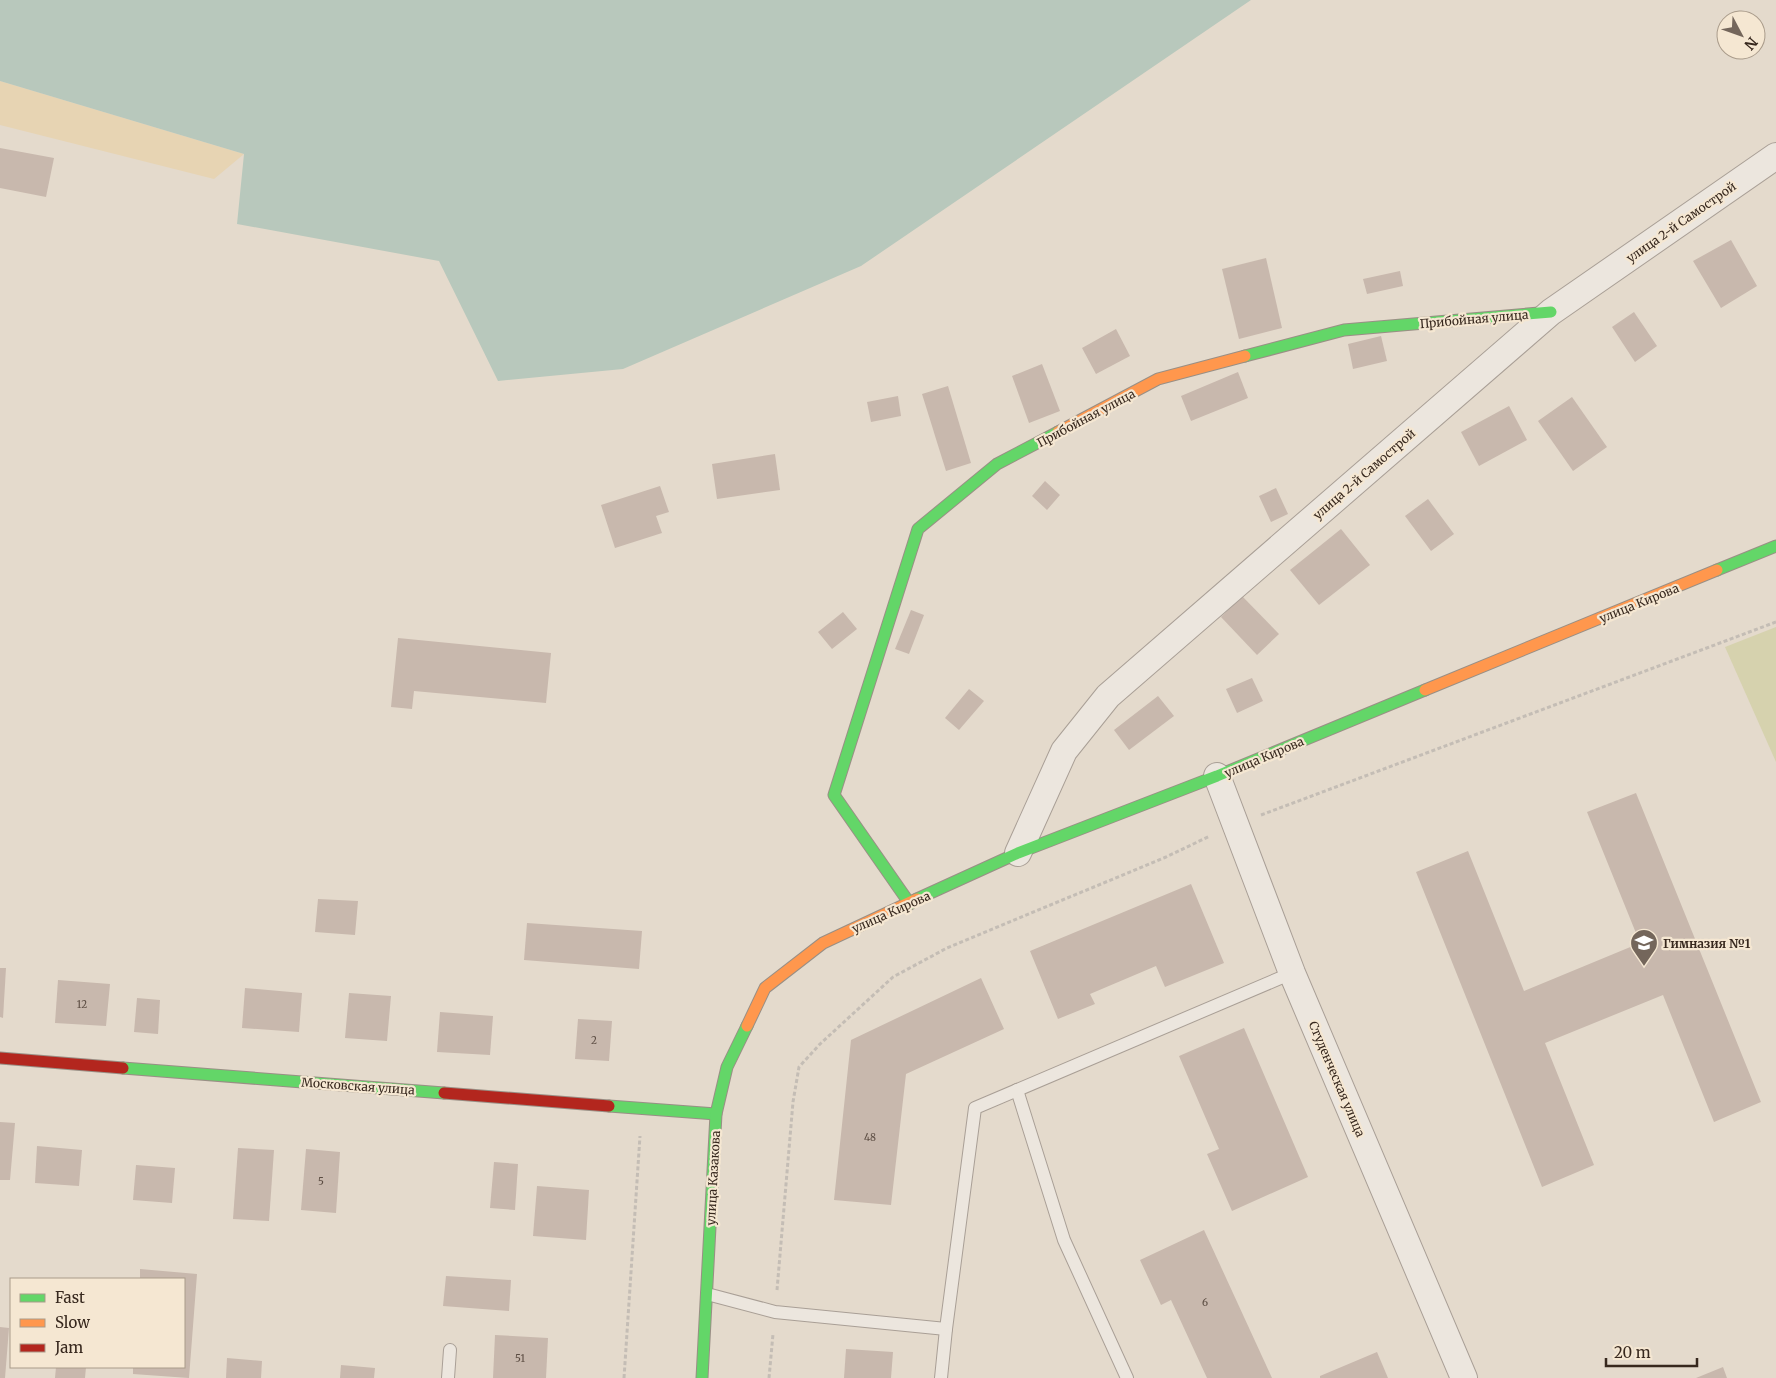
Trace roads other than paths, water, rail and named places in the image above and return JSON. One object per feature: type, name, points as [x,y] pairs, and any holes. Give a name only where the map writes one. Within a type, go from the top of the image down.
[{"type":"main road","name":"Прибойная улица","points":[[910,904],[834,795],[918,529],[997,464],[1158,379],[1344,330],[1550,312]]},
{"type":"main road","name":"улица Кирова","points":[[765,988],[823,943],[1018,853],[1217,776],[1776,546]]},
{"type":"main road","name":"улица Казакова","points":[[702,1378],[716,1114],[727,1067],[765,988]]},
{"type":"main road","name":"Московская улица","points":[[0,1058],[716,1114]]},
{"type":"street","name":"улица 2-й Самострой","points":[[1018,853],[1064,751],[1108,696],[1550,312],[1776,156]]},
{"type":"street","name":"Студенческая улица","points":[[1217,776],[1292,974],[1464,1378]]},
{"type":"lane","points":[[941,1378],[975,1108],[1292,974]]},
{"type":"lane","points":[[1017,1090],[1064,1240],[1128,1378]]},
{"type":"lane","points":[[707,1294],[775,1312],[946,1329]]},
{"type":"lane","points":[[448,1378],[450,1350]]},
{"type":"place","name":"Гимназия №1","points":[[1644,967]]}]
